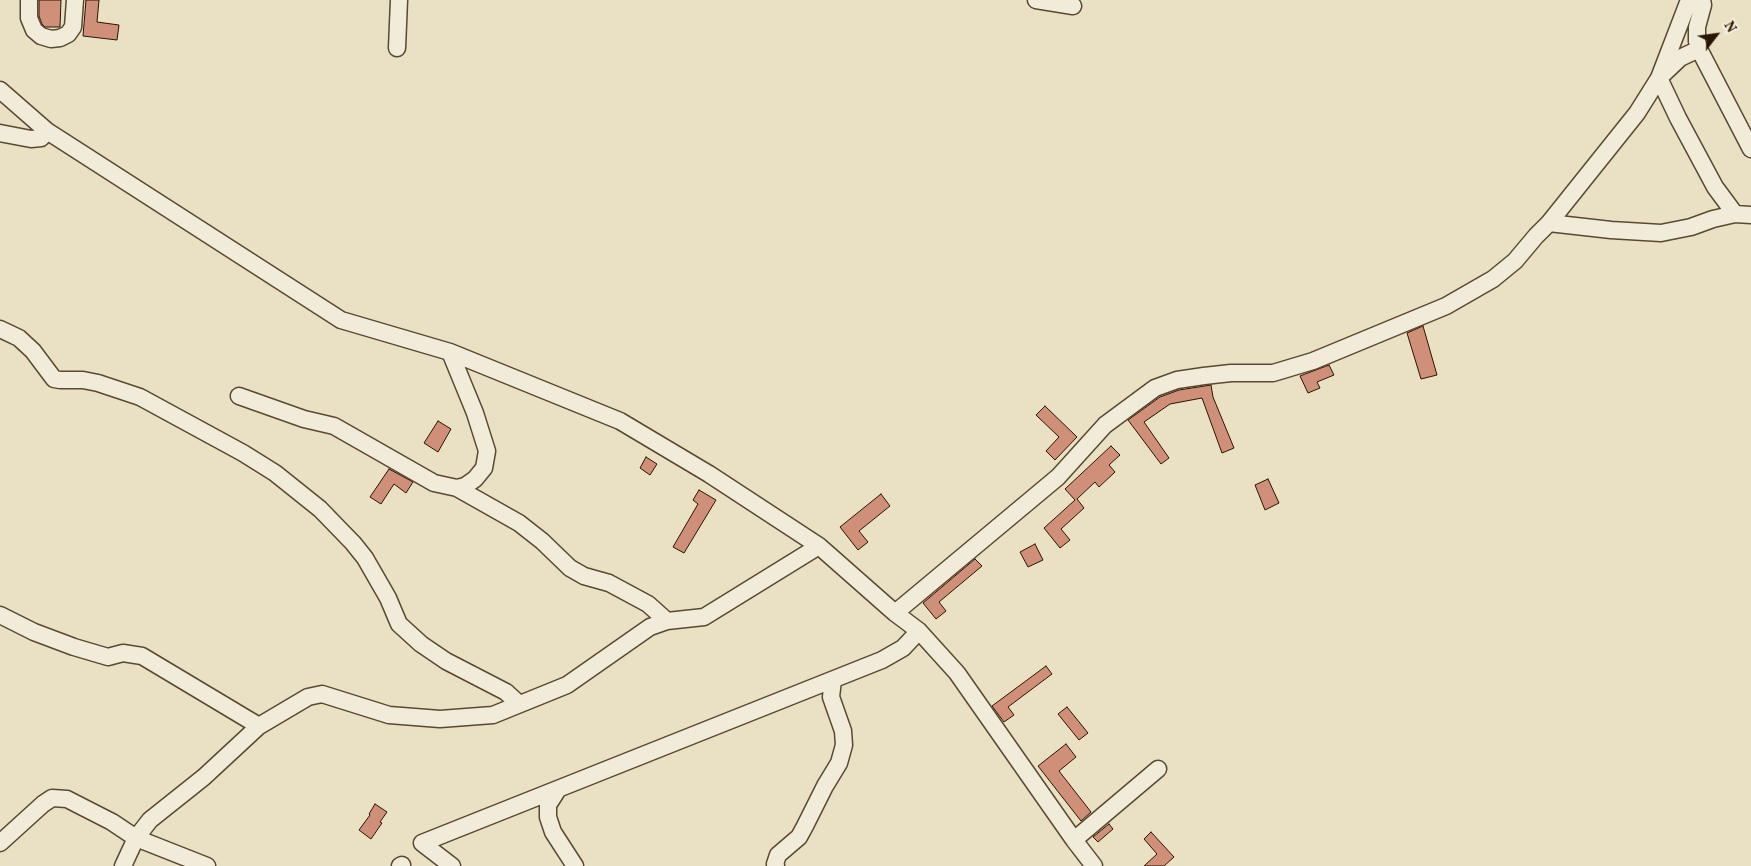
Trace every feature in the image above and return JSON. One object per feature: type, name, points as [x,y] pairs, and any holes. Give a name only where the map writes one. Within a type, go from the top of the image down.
[{"type":"street","points":[[30,0],[29,18],[34,30],[41,36],[51,39],[60,38],[68,34],[73,27],[75,0]]},
{"type":"street","points":[[397,48],[398,0]]},
{"type":"street","points":[[1036,0],[1073,6]]},
{"type":"street","points":[[895,613],[1058,478],[1104,425],[1155,388],[1177,380],[1204,376],[1231,373],[1273,373],[1313,361],[1446,306],[1493,278],[1515,261],[1549,223],[1637,113],[1659,78],[1689,0]]},
{"type":"street","points":[[1702,0],[1703,5],[1697,27],[1699,49],[1751,149]]},
{"type":"street","points":[[1659,78],[1680,58],[1699,49]]},
{"type":"street","points":[[1659,78],[1715,187],[1743,214]]},
{"type":"street","points":[[0,90],[47,132],[342,320],[450,352],[620,421],[708,474],[819,546],[895,613],[919,631],[957,673],[1094,866]]},
{"type":"street","points":[[0,133],[31,139],[41,138],[47,132]]},
{"type":"street","points":[[1549,223],[1661,233],[1691,227],[1713,219],[1743,214]]},
{"type":"street","points":[[0,330],[19,338],[34,351],[54,379],[98,382],[140,396],[244,453],[275,473],[320,508],[353,543],[365,558],[388,598],[400,624],[420,644],[446,661],[506,692],[519,704]]},
{"type":"street","points":[[450,352],[475,413],[487,451],[484,468],[475,479],[457,488]]},
{"type":"street","points":[[239,396],[304,419],[334,426],[434,482],[457,488],[519,523],[542,541],[570,568],[584,576],[609,583],[648,604],[667,620]]},
{"type":"street","points":[[124,866],[136,838],[150,820],[204,777],[259,726],[308,697],[322,694],[389,714],[440,719],[493,715],[567,684],[650,626],[667,620],[704,617],[819,546]]},
{"type":"street","points":[[0,615],[34,632],[108,657],[123,653],[142,656],[259,726]]},
{"type":"street","points":[[452,866],[422,844],[882,660],[903,648],[919,631]]},
{"type":"street","points":[[776,866],[778,855],[798,838],[839,763],[844,745],[843,731],[831,697],[833,680]]},
{"type":"street","points":[[1074,840],[1158,770]]},
{"type":"street","points":[[556,791],[548,805],[548,818],[553,832],[574,866]]},
{"type":"street","points":[[0,843],[52,798],[67,799],[112,822],[136,838],[207,866]]},
{"type":"building","points":[[39,0],[61,0],[60,27],[45,27],[42,24],[39,16]]},
{"type":"building","points":[[86,0],[99,0],[97,22],[119,25],[117,40],[83,36]]},
{"type":"building","points":[[1423,326],[1437,375],[1421,379],[1407,333]]},
{"type":"building","points":[[1329,365],[1334,375],[1317,382],[1320,388],[1308,393],[1300,376]]},
{"type":"building","points":[[1211,385],[1213,397],[1234,448],[1222,453],[1202,398],[1170,404],[1144,422],[1169,458],[1161,464],[1128,420],[1160,397],[1179,390]]},
{"type":"building","points":[[1045,406],[1077,437],[1055,460],[1046,451],[1059,437],[1036,415]]},
{"type":"building","points":[[438,421],[451,429],[438,452],[424,443]]},
{"type":"building","points":[[1111,446],[1120,455],[1109,465],[1115,472],[1099,487],[1095,482],[1077,499],[1084,508],[1061,529],[1070,540],[1060,548],[1044,528],[1075,500],[1065,489]]},
{"type":"building","points":[[646,457],[657,464],[650,475],[640,468]]},
{"type":"building","points":[[389,469],[413,482],[406,493],[394,484],[381,504],[370,497]]},
{"type":"building","points":[[1268,479],[1279,503],[1265,510],[1255,485]]},
{"type":"building","points":[[699,490],[716,500],[684,553],[673,547],[698,504],[693,500]]},
{"type":"building","points":[[881,494],[890,506],[859,531],[868,542],[858,550],[840,527]]},
{"type":"building","points":[[1035,544],[1043,560],[1028,567],[1020,552]]},
{"type":"building","points":[[975,559],[982,566],[939,602],[946,611],[936,619],[923,603]]},
{"type":"building","points":[[1046,666],[1052,674],[1008,707],[1014,715],[1004,722],[992,706]]},
{"type":"building","points":[[1067,707],[1088,733],[1079,740],[1058,714]]},
{"type":"building","points":[[1066,744],[1076,757],[1059,771],[1091,812],[1081,821],[1038,766]]},
{"type":"building","points":[[375,804],[387,812],[371,839],[359,830],[370,815]]},
{"type":"building","points":[[1109,824],[1113,829],[1098,842],[1093,837]]},
{"type":"building","points":[[1151,832],[1174,857],[1164,866],[1144,866],[1157,854],[1144,839]]}]
